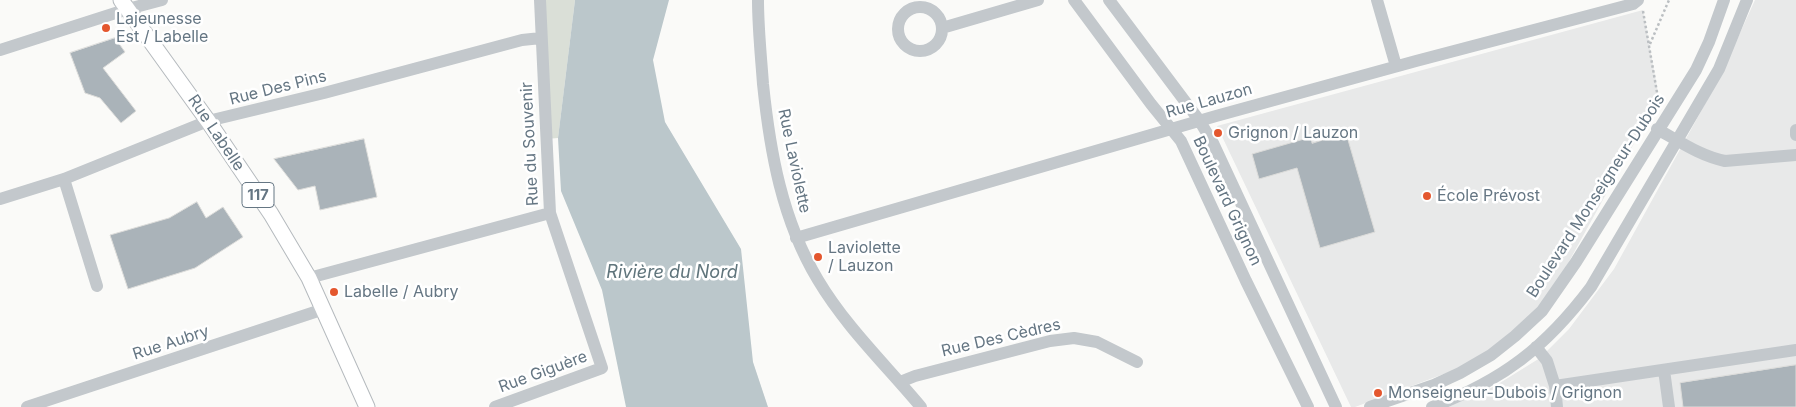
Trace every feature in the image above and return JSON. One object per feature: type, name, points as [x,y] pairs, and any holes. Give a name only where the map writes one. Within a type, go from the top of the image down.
[{"type":"main road","name":"Rue Labelle","points":[[124,4],[208,121],[270,214],[309,278],[367,407]]},
{"type":"street","points":[[0,50],[124,4],[162,0]]},
{"type":"street","name":"Rue du Souvenir","points":[[540,0],[550,213],[602,368]]},
{"type":"street","name":"Rue Laviolette","points":[[758,0],[766,112],[780,188],[796,238],[818,280],[848,324],[921,407]]},
{"type":"street","points":[[942,28],[1038,0]]},
{"type":"street","name":"Boulevard Grignon","points":[[1074,0],[1151,104],[1181,141],[1246,281],[1308,407]]},
{"type":"street","name":"Boulevard Grignon","points":[[1109,0],[1199,120],[1213,142],[1336,407]]},
{"type":"street","points":[[1377,0],[1396,66]]},
{"type":"street","name":"Boulevard Monseigneur-Dubois","points":[[1370,407],[1434,385],[1460,373],[1491,355],[1542,311],[1576,262],[1696,70],[1709,42],[1724,0]]},
{"type":"street","points":[[1432,407],[1475,390],[1494,379],[1536,347],[1575,308],[1590,287],[1719,69],[1747,0]]},
{"type":"street","name":"Rue Lauzon","points":[[796,238],[1199,120],[1396,66],[1638,5]]},
{"type":"street","name":"Rue Des Pins","points":[[0,199],[64,178],[208,121],[324,93],[522,40],[541,38]]},
{"type":"street","points":[[1657,130],[1691,149],[1725,161],[1796,155]]},
{"type":"street","points":[[1796,130],[1796,135]]},
{"type":"street","points":[[64,178],[97,286]]},
{"type":"street","points":[[309,278],[550,213]]},
{"type":"street","name":"Rue Aubry","points":[[27,407],[324,309]]},
{"type":"street","name":"Rue Des Cèdres","points":[[900,382],[915,376],[1050,341],[1074,338],[1097,342],[1137,362]]},
{"type":"street","points":[[1536,347],[1548,361],[1557,407]]},
{"type":"street","points":[[1554,386],[1796,350]]},
{"type":"street","name":"Rue Giguère","points":[[495,407],[602,368]]},
{"type":"street","points":[[1664,370],[1669,407]]},
{"type":"path","points":[[1649,45],[1669,0]]},
{"type":"path","points":[[1638,5],[1649,45],[1658,104]]},
{"type":"shaded area","points":[[540,0],[575,0],[558,138],[546,139]]},
{"type":"shaded area","points":[[1755,0],[1796,0],[1796,407],[1448,407],[1495,386],[1540,358],[1569,329],[1614,269],[1720,77]]},
{"type":"shaded area","name":"École Prévost","points":[[1643,10],[1659,98],[1567,265],[1531,322],[1476,362],[1351,407],[1217,126]]},
{"type":"water","name":"Rivière du Nord","points":[[575,0],[669,0],[653,60],[665,122],[741,249],[753,362],[768,407],[626,407],[602,290],[561,191],[558,138]]},
{"type":"building","points":[[115,38],[125,52],[103,68],[136,111],[121,123],[100,98],[85,93],[70,53]]},
{"type":"building","points":[[1346,133],[1375,232],[1320,248],[1297,168],[1259,179],[1252,154],[1311,137],[1312,143]]},
{"type":"building","points":[[364,139],[377,197],[320,210],[315,186],[298,190],[274,159]]},
{"type":"building","points":[[197,202],[206,218],[223,207],[243,237],[195,268],[128,289],[110,235],[169,218]]},
{"type":"building","points":[[1796,365],[1796,407],[1683,407],[1680,383]]},
{"type":"place","name":"Lajeunesse Est / Labelle","points":[[106,28]]},
{"type":"place","name":"Grignon / Lauzon","points":[[1218,133]]},
{"type":"place","name":"École Prévost","points":[[1427,196]]},
{"type":"place","name":"Laviolette / Lauzon","points":[[818,257]]},
{"type":"place","name":"Labelle / Aubry","points":[[334,292]]},
{"type":"place","name":"Monseigneur-Dubois / Grignon","points":[[1378,393]]}]
